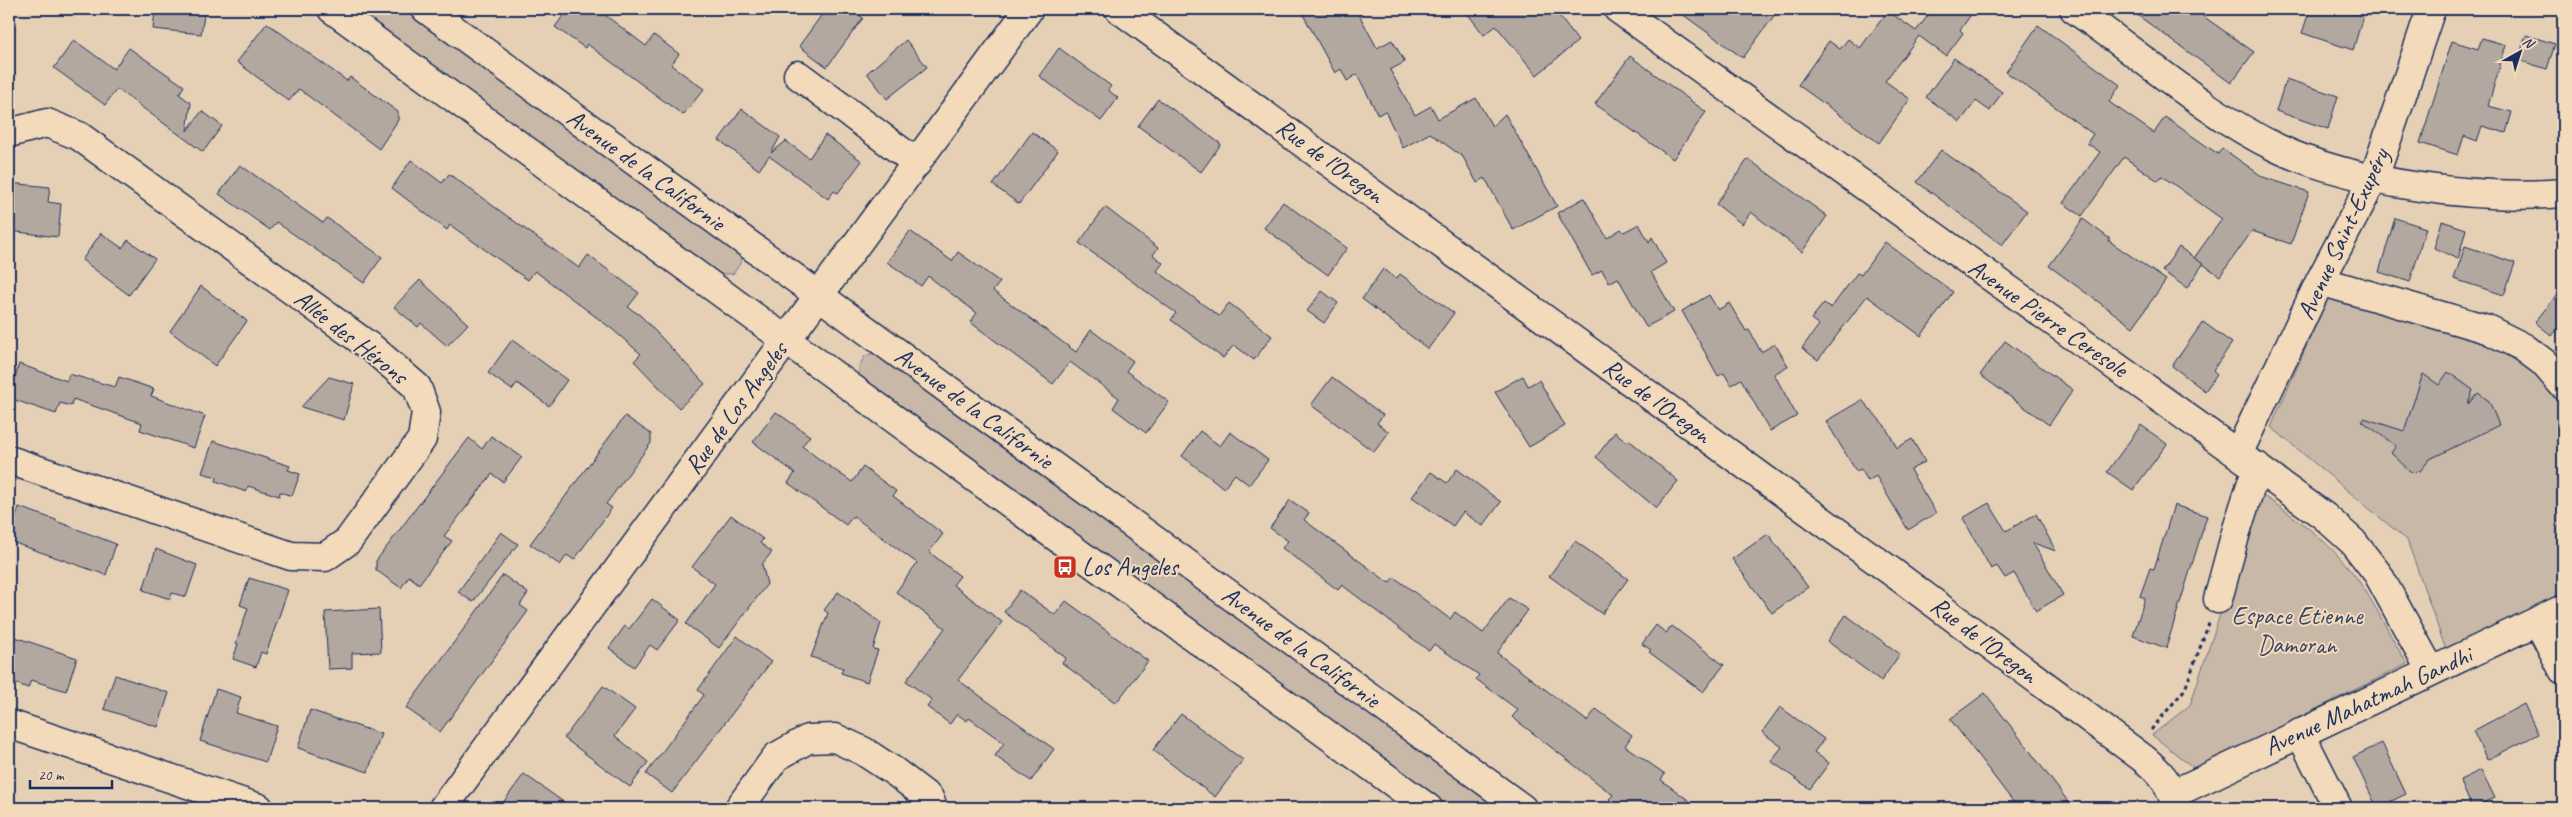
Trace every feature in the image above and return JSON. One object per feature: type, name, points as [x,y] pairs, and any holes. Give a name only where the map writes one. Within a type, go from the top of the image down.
[{"type":"street","points":[[332,9],[1428,808]]},
{"type":"street","name":"Avenue de la Californie","points":[[426,9],[1522,808]]},
{"type":"street","name":"Rue de Los Angeles","points":[[443,808],[786,340],[817,294],[917,162],[1028,9]]},
{"type":"street","name":"Rue de l'Oregon","points":[[1119,9],[1899,577],[2133,751],[2161,773],[2174,801]]},
{"type":"street","name":"Avenue Pierre Ceresole","points":[[1618,9],[2248,459],[2324,516],[2353,542],[2378,574],[2431,671]]},
{"type":"street","name":"Avenue Saint-Exupéry","points":[[2218,599],[2248,459],[2320,281],[2374,178],[2432,9]]},
{"type":"street","points":[[2079,10],[2209,108],[2278,148],[2333,168],[2374,178],[2472,192],[2512,195],[2563,193]]},
{"type":"street","points":[[798,75],[917,162]]},
{"type":"street","name":"Allée des Hérons","points":[[9,133],[47,123],[79,136],[373,349],[417,388],[426,412],[422,439],[348,541],[325,557],[291,556],[9,460]]},
{"type":"street","points":[[2320,281],[2382,301],[2487,329],[2523,347],[2543,362],[2563,384]]},
{"type":"street","name":"Avenue Mahatmah Gandhi","points":[[2174,801],[2300,734],[2563,609]]},
{"type":"street","points":[[2538,620],[2563,670]]},
{"type":"street","points":[[9,724],[259,808]]},
{"type":"street","points":[[2300,734],[2338,808]]},
{"type":"street","points":[[739,808],[776,757],[808,739],[835,738],[863,751],[895,772],[929,798],[933,808]]},
{"type":"path","points":[[2133,751],[2185,689],[2218,599]]},
{"type":"green space","points":[[350,9],[413,9],[742,254],[741,262],[733,274],[716,274]]},
{"type":"green space","points":[[2332,288],[2482,337],[2559,387],[2563,395],[2563,593],[2446,650],[2407,540],[2271,427]]},
{"type":"green space","points":[[876,352],[1505,808],[1444,808],[859,377],[859,366],[865,356]]},
{"type":"green space","name":"Espace Etienne Damoran","points":[[2260,494],[2312,531],[2346,564],[2370,598],[2407,664],[2195,769],[2152,735],[2190,705]]},
{"type":"building","points":[[155,9],[205,9],[201,34],[153,29]]},
{"type":"building","points":[[568,9],[597,9],[646,46],[654,35],[679,54],[671,65],[704,89],[683,115],[587,44],[585,48],[555,27]]},
{"type":"building","points":[[826,9],[851,9],[863,18],[827,67],[799,46]]},
{"type":"building","points":[[1300,9],[1356,9],[1377,48],[1392,40],[1405,62],[1390,70],[1415,115],[1431,106],[1438,119],[1476,98],[1492,126],[1505,114],[1557,206],[1513,230],[1485,178],[1477,183],[1463,157],[1430,133],[1403,148],[1385,111],[1378,115],[1357,74],[1347,81],[1341,69],[1335,73]]},
{"type":"building","points":[[1464,9],[1554,9],[1578,41],[1537,75],[1496,26],[1484,35]]},
{"type":"building","points":[[1675,9],[1779,9],[1743,58]]},
{"type":"building","points":[[1933,9],[1975,9],[1960,30],[1963,33],[1946,56],[1919,36],[1885,81],[1910,99],[1879,143],[1798,85],[1829,41],[1840,49],[1848,39],[1860,48],[1888,11],[1916,31]]},
{"type":"building","points":[[2129,9],[2193,9],[2254,52],[2231,83]]},
{"type":"building","points":[[2310,9],[2340,9],[2363,16],[2353,50],[2302,33]]},
{"type":"building","points":[[267,23],[347,81],[350,77],[398,112],[398,120],[379,149],[299,89],[289,101],[237,62]]},
{"type":"building","points":[[2038,25],[2120,85],[2109,102],[2154,133],[2165,117],[2218,154],[2222,148],[2263,177],[2309,192],[2291,244],[2252,231],[2220,276],[2194,258],[2222,219],[2162,176],[2158,181],[2124,157],[2082,216],[2063,203],[2100,152],[2087,143],[2093,134],[2006,72]]},
{"type":"building","points":[[2526,35],[2555,44],[2547,69],[2518,60]]},
{"type":"building","points":[[2482,38],[2506,45],[2488,106],[2512,112],[2506,133],[2482,126],[2477,141],[2464,136],[2458,155],[2420,143],[2452,41],[2478,49]]},
{"type":"building","points":[[74,40],[114,69],[129,48],[184,86],[179,94],[191,103],[187,131],[202,111],[222,126],[203,152],[117,89],[105,105],[54,68]]},
{"type":"building","points":[[906,40],[927,67],[887,99],[867,73]]},
{"type":"building","points":[[1059,48],[1111,86],[1108,90],[1118,98],[1101,121],[1039,76]]},
{"type":"building","points":[[1630,56],[1706,112],[1673,159],[1595,104]]},
{"type":"building","points":[[1954,58],[2002,92],[1990,111],[1976,101],[1960,122],[1926,97]]},
{"type":"building","points":[[2286,79],[2338,96],[2328,129],[2276,111]]},
{"type":"building","points":[[1158,99],[1221,144],[1201,172],[1138,126]]},
{"type":"building","points":[[742,109],[780,137],[771,153],[786,141],[809,158],[825,135],[862,161],[838,193],[834,191],[828,199],[769,156],[759,170],[719,140]]},
{"type":"building","points":[[1032,132],[1058,151],[1019,204],[993,185]]},
{"type":"building","points":[[1941,150],[2027,211],[2002,245],[1917,182]]},
{"type":"building","points":[[1748,159],[1827,216],[1802,252],[1751,212],[1742,224],[1716,204]]},
{"type":"building","points":[[411,160],[442,183],[449,174],[579,268],[588,255],[639,293],[628,307],[641,316],[705,384],[679,408],[634,361],[641,354],[612,329],[535,271],[528,280],[450,225],[447,230],[392,188]]},
{"type":"building","points":[[240,165],[323,223],[327,218],[382,257],[364,283],[276,222],[270,230],[219,194]]},
{"type":"building","points":[[9,183],[50,187],[48,202],[61,204],[58,237],[9,231]]},
{"type":"building","points":[[1584,198],[1607,238],[1621,229],[1624,232],[1639,224],[1649,242],[1652,237],[1666,263],[1651,272],[1674,312],[1646,327],[1618,278],[1609,283],[1602,270],[1592,275],[1557,213]]},
{"type":"building","points":[[1283,202],[1347,248],[1328,275],[1264,228]]},
{"type":"building","points":[[1105,207],[1158,248],[1153,255],[1163,263],[1157,271],[1219,316],[1229,303],[1272,336],[1254,360],[1234,345],[1223,358],[1171,320],[1176,313],[1079,243]]},
{"type":"building","points":[[2395,218],[2426,228],[2410,282],[2379,272]]},
{"type":"building","points":[[2083,219],[2110,239],[2109,241],[2166,280],[2133,327],[2049,266]]},
{"type":"building","points":[[2442,221],[2466,229],[2458,259],[2434,248]]},
{"type":"building","points":[[910,231],[952,261],[958,252],[1000,282],[993,291],[1076,352],[1091,330],[1133,361],[1126,371],[1169,402],[1146,433],[1113,408],[1119,398],[1070,362],[1053,384],[970,322],[977,313],[928,276],[921,286],[887,262]]},
{"type":"building","points":[[101,233],[122,248],[128,240],[155,259],[129,295],[82,260]]},
{"type":"building","points":[[1885,242],[1953,292],[1921,336],[1867,296],[1818,360],[1802,348],[1819,325],[1811,319],[1824,303],[1831,308],[1857,273],[1861,275]]},
{"type":"building","points":[[2465,246],[2515,263],[2504,295],[2454,279]]},
{"type":"building","points":[[2179,247],[2203,264],[2187,288],[2162,271]]},
{"type":"building","points":[[1383,269],[1396,279],[1400,274],[1454,313],[1428,349],[1362,299]]},
{"type":"building","points":[[420,280],[468,324],[447,346],[421,323],[418,327],[394,307]]},
{"type":"building","points":[[201,286],[247,321],[215,366],[170,331]]},
{"type":"building","points":[[2563,287],[2563,322],[2552,336],[2535,322]]},
{"type":"building","points":[[1322,291],[1338,303],[1324,323],[1307,311]]},
{"type":"building","points":[[1709,295],[1718,310],[1729,303],[1746,331],[1749,330],[1761,352],[1775,344],[1788,366],[1774,374],[1797,416],[1770,431],[1741,379],[1731,385],[1724,373],[1718,376],[1682,311]]},
{"type":"building","points":[[2203,322],[2232,343],[2213,370],[2217,374],[2205,391],[2172,366]]},
{"type":"building","points":[[512,340],[567,380],[549,406],[517,383],[512,390],[488,373]]},
{"type":"building","points":[[2005,341],[2073,390],[2049,425],[1980,375]]},
{"type":"building","points":[[19,364],[67,381],[69,374],[115,387],[119,377],[154,389],[151,396],[205,416],[194,448],[140,430],[142,423],[73,399],[71,406],[60,403],[56,414],[9,398]]},
{"type":"building","points":[[2448,372],[2473,390],[2468,404],[2478,393],[2489,401],[2499,425],[2430,459],[2420,471],[2411,472],[2391,453],[2396,446],[2362,421],[2364,418],[2404,431],[2423,374],[2439,385]]},
{"type":"building","points":[[1523,376],[1528,386],[1539,380],[1565,426],[1529,447],[1495,392]]},
{"type":"building","points":[[329,377],[354,384],[344,420],[301,407]]},
{"type":"building","points":[[1332,377],[1383,415],[1377,423],[1389,432],[1374,452],[1311,405]]},
{"type":"building","points":[[1862,400],[1885,426],[1897,448],[1912,439],[1925,462],[1910,470],[1936,513],[1908,530],[1876,476],[1868,481],[1861,469],[1856,471],[1826,421]]},
{"type":"building","points":[[776,412],[810,436],[802,446],[823,462],[852,482],[863,467],[896,491],[893,496],[943,534],[929,552],[960,576],[953,585],[1002,622],[958,680],[1054,749],[1031,781],[995,756],[1004,743],[969,718],[967,721],[957,714],[950,724],[927,707],[932,700],[906,681],[945,628],[896,592],[917,563],[853,516],[846,525],[788,483],[795,473],[753,442]]},
{"type":"building","points":[[625,416],[651,434],[651,443],[606,504],[612,508],[574,560],[567,555],[560,565],[530,544]]},
{"type":"building","points":[[2141,425],[2167,444],[2133,490],[2107,472]]},
{"type":"building","points":[[1200,431],[1220,446],[1230,432],[1268,460],[1249,485],[1235,474],[1224,488],[1182,456]]},
{"type":"building","points":[[1615,432],[1627,442],[1629,440],[1678,481],[1656,508],[1596,457]]},
{"type":"building","points":[[491,436],[522,457],[503,482],[492,474],[444,536],[452,541],[419,584],[409,576],[401,588],[376,570],[376,561],[469,438],[482,449]]},
{"type":"building","points":[[213,441],[290,466],[288,470],[300,474],[292,496],[280,492],[279,496],[248,486],[246,492],[216,481],[217,477],[202,473]]},
{"type":"building","points":[[1457,469],[1501,502],[1483,526],[1463,512],[1453,526],[1412,497],[1431,472],[1447,483]]},
{"type":"building","points":[[1290,500],[1309,513],[1304,520],[1389,583],[1394,577],[1450,619],[1455,612],[1483,633],[1509,598],[1528,610],[1497,653],[1587,721],[1596,709],[1632,735],[1625,746],[1665,774],[1661,780],[1699,808],[1622,808],[1609,799],[1613,795],[1512,717],[1518,710],[1476,679],[1479,675],[1434,644],[1429,651],[1342,585],[1338,590],[1282,548],[1288,541],[1270,528]]},
{"type":"building","points":[[1989,503],[2006,531],[2036,514],[2056,551],[2033,543],[2063,595],[2036,611],[2014,573],[2005,578],[1997,566],[1991,569],[1963,518]]},
{"type":"building","points":[[2174,505],[2207,516],[2166,648],[2133,636],[2145,598],[2140,596],[2150,568],[2154,569]]},
{"type":"building","points":[[19,507],[116,544],[106,575],[9,541]]},
{"type":"building","points":[[731,515],[763,539],[760,543],[772,552],[762,564],[767,584],[719,648],[686,624],[715,584],[692,567]]},
{"type":"building","points":[[501,532],[518,544],[473,602],[458,592]]},
{"type":"building","points":[[1768,534],[1808,587],[1772,613],[1732,559]]},
{"type":"building","points":[[1575,541],[1628,579],[1602,614],[1549,576]]},
{"type":"building","points":[[156,549],[197,565],[186,597],[172,593],[170,599],[143,590]]},
{"type":"building","points":[[503,575],[528,593],[520,605],[528,611],[440,732],[406,708]]},
{"type":"building","points":[[249,578],[288,590],[266,654],[261,652],[256,667],[233,659],[238,644],[236,643],[248,608],[240,605]]},
{"type":"building","points":[[1020,590],[1055,615],[1066,601],[1148,661],[1116,703],[1062,663],[1066,658],[1004,612]]},
{"type":"building","points":[[838,592],[881,623],[873,649],[878,650],[867,682],[841,673],[843,668],[811,657],[828,613],[824,610]]},
{"type":"building","points":[[652,599],[680,620],[657,650],[650,645],[634,667],[609,648],[625,626],[629,629]]},
{"type":"building","points":[[379,609],[381,652],[352,653],[352,668],[328,669],[325,612]]},
{"type":"building","points":[[1846,615],[1900,654],[1881,681],[1827,641]]},
{"type":"building","points":[[1656,625],[1666,633],[1672,626],[1724,665],[1703,692],[1649,652],[1651,650],[1642,644]]},
{"type":"building","points":[[9,635],[77,658],[66,691],[31,680],[28,688],[9,681]]},
{"type":"building","points":[[737,636],[771,662],[672,793],[646,774],[704,695],[698,690]]},
{"type":"building","points":[[115,675],[169,693],[158,727],[104,709]]},
{"type":"building","points":[[603,686],[635,709],[615,736],[648,762],[630,787],[564,738]]},
{"type":"building","points":[[216,689],[241,697],[236,713],[277,726],[266,762],[200,741]]},
{"type":"building","points":[[1985,693],[2073,808],[2018,808],[1950,719]]},
{"type":"building","points":[[2524,704],[2538,734],[2487,760],[2473,731]]},
{"type":"building","points":[[1780,707],[1824,739],[1814,752],[1829,763],[1810,789],[1771,761],[1782,747],[1762,732]]},
{"type":"building","points":[[310,710],[381,734],[368,772],[298,748]]},
{"type":"building","points":[[1181,714],[1243,760],[1215,797],[1153,750]]},
{"type":"building","points":[[2382,743],[2406,794],[2377,808],[2353,757]]},
{"type":"building","points":[[2481,770],[2495,798],[2472,808],[2460,780]]},
{"type":"building","points":[[524,774],[572,808],[499,808]]},
{"type":"place","name":"Los Angeles","points":[[1065,567]]}]
